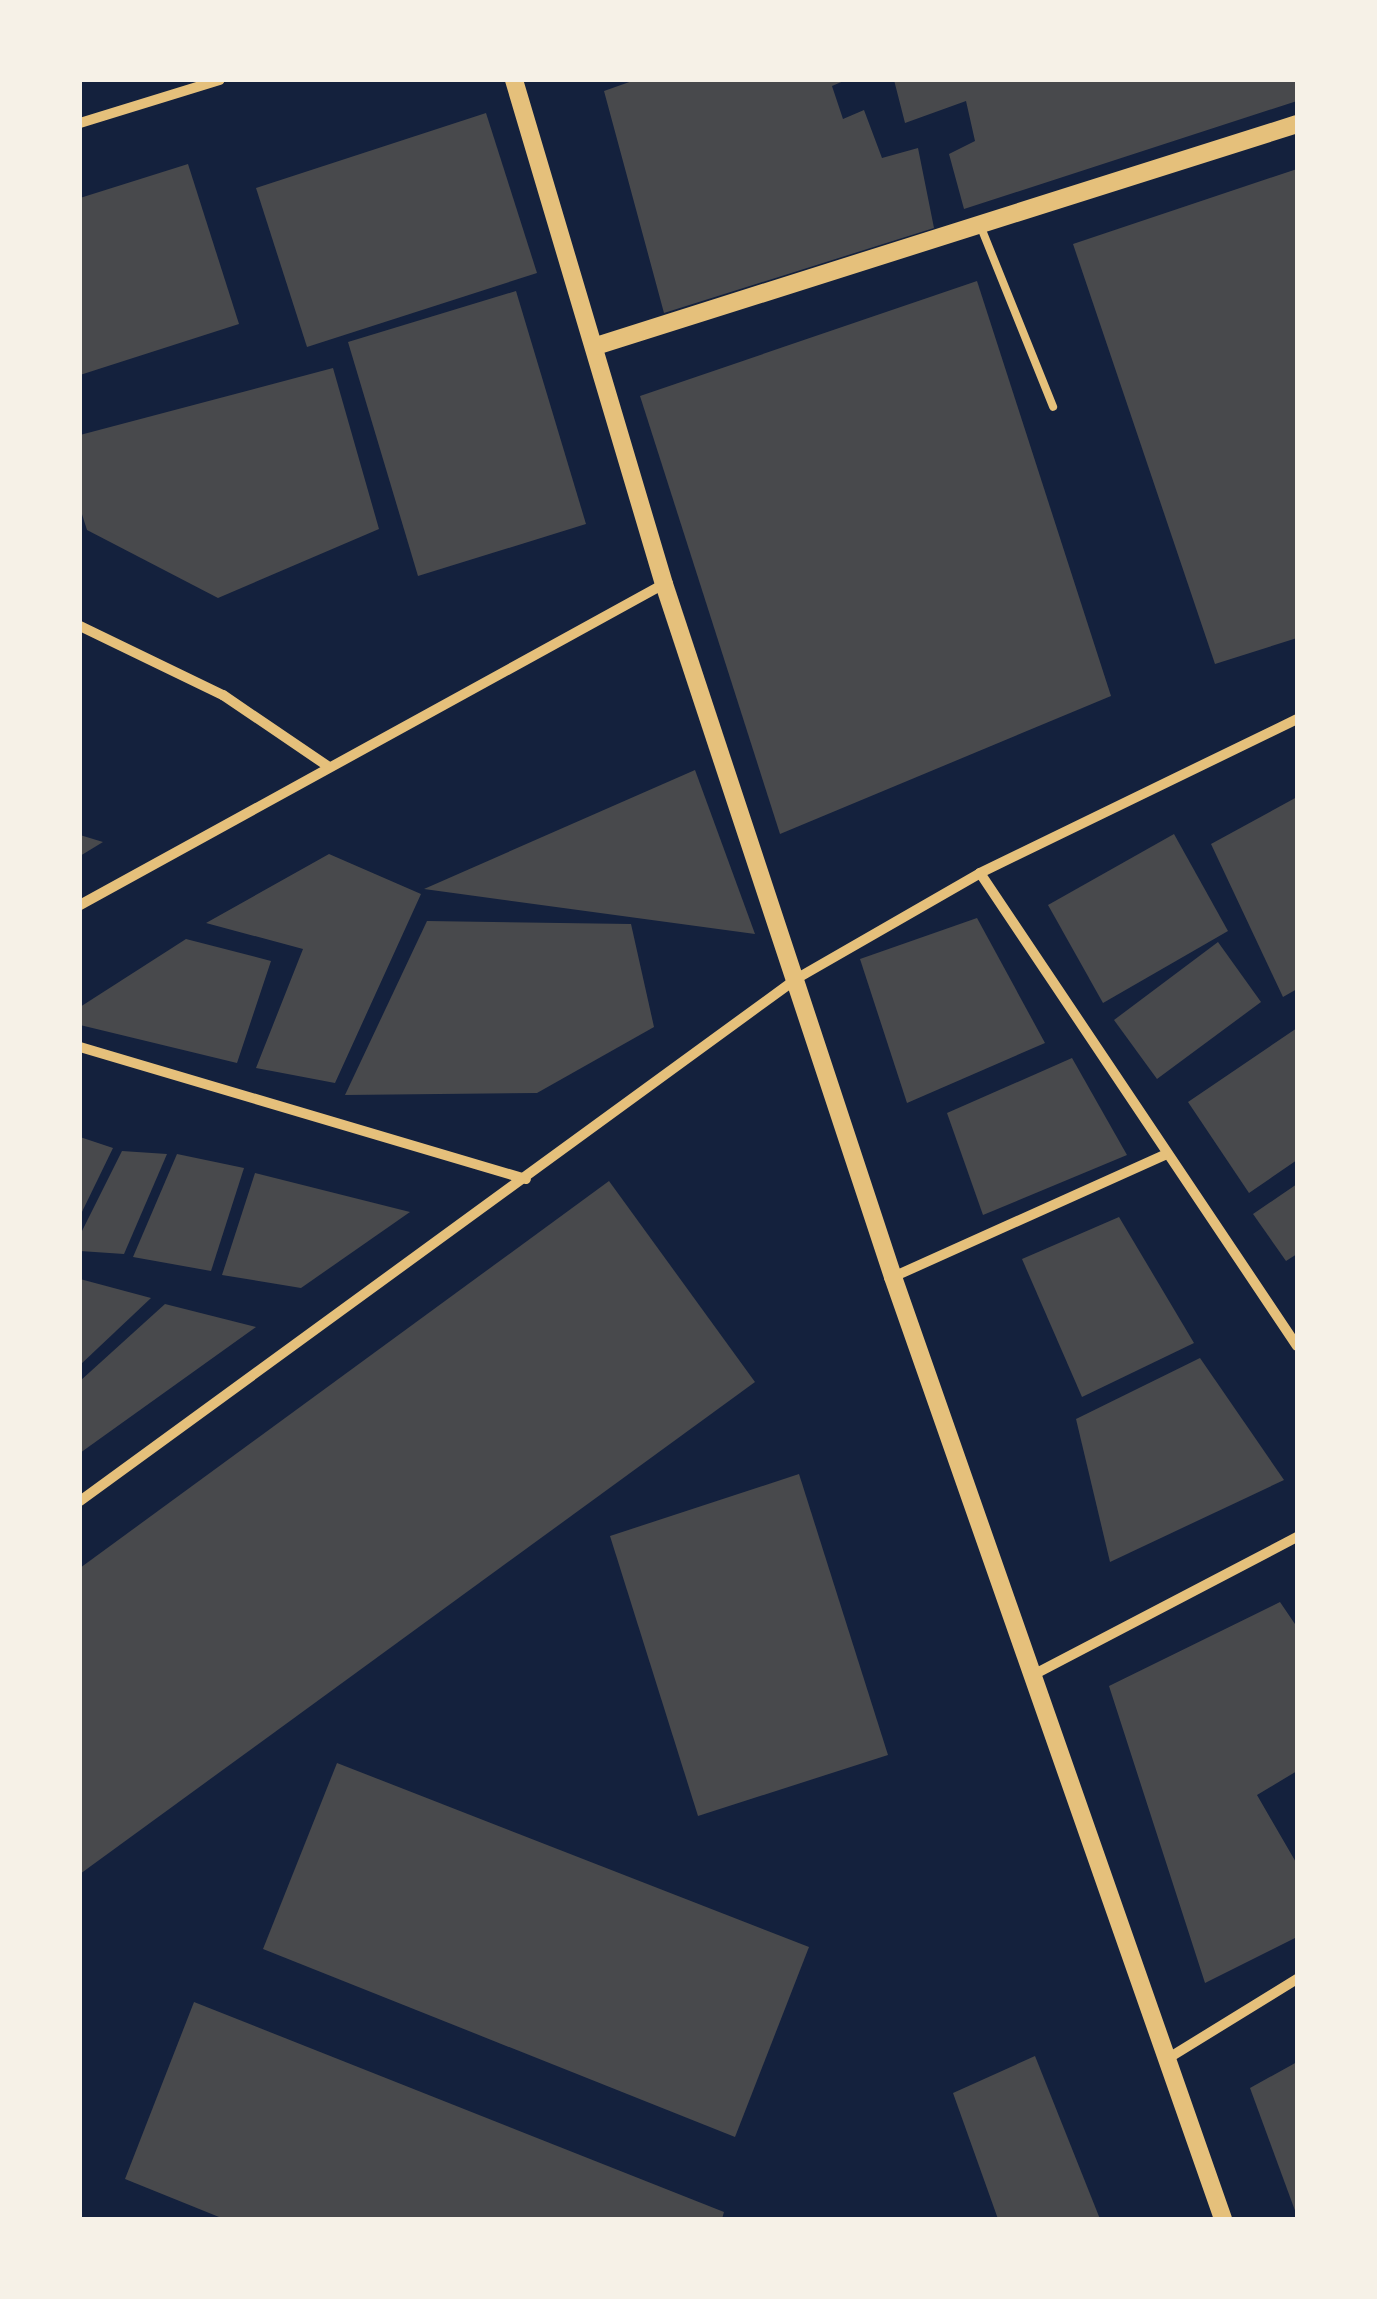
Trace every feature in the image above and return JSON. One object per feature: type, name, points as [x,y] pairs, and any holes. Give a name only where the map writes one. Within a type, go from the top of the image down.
[{"type":"street","points":[[80,122],[220,80]]},
{"type":"street","points":[[514,80],[664,584],[893,1277],[1223,2219]]},
{"type":"street","points":[[596,346],[1297,124]]},
{"type":"street","points":[[80,904],[664,584]]},
{"type":"street","points":[[80,626],[224,695],[329,767]]},
{"type":"street","points":[[80,1501],[796,980],[980,872],[1297,719]]},
{"type":"street","points":[[980,872],[1164,1154],[1297,1346]]},
{"type":"street","points":[[80,1047],[526,1179]]},
{"type":"street","points":[[893,1277],[1164,1154]]},
{"type":"street","points":[[1033,1675],[1297,1536]]},
{"type":"street","points":[[1167,2059],[1297,1979]]},
{"type":"lane","points":[[980,224],[1053,406]]},
{"type":"building","points":[[635,80],[846,80],[832,86],[843,119],[864,110],[882,158],[918,148],[934,228],[664,313],[604,91]]},
{"type":"building","points":[[894,80],[1297,80],[1297,101],[964,209],[949,154],[975,141],[966,101],[905,123]]},
{"type":"building","points":[[486,113],[537,273],[307,347],[256,188]]},
{"type":"building","points":[[188,164],[239,324],[80,375],[80,198]]},
{"type":"building","points":[[1297,169],[1297,638],[1215,664],[1073,244]]},
{"type":"building","points":[[977,281],[1111,696],[780,834],[640,396]]},
{"type":"building","points":[[516,291],[586,524],[418,576],[348,342]]},
{"type":"building","points":[[333,368],[379,529],[218,598],[87,530],[80,508],[80,435]]},
{"type":"building","points":[[695,770],[755,934],[424,889]]},
{"type":"building","points":[[1297,797],[1297,989],[1283,997],[1211,844]]},
{"type":"building","points":[[1174,834],[1228,931],[1103,1003],[1048,905]]},
{"type":"building","points":[[80,835],[103,842],[80,856]]},
{"type":"building","points":[[329,854],[421,894],[335,1083],[256,1068],[303,949],[206,923]]},
{"type":"building","points":[[977,918],[1045,1043],[907,1103],[860,959]]},
{"type":"building","points":[[427,921],[631,924],[654,1027],[537,1093],[345,1095]]},
{"type":"building","points":[[186,939],[271,961],[237,1063],[80,1025],[80,1007]]},
{"type":"building","points":[[1218,942],[1261,1002],[1157,1079],[1114,1020]]},
{"type":"building","points":[[1297,1028],[1297,1160],[1249,1193],[1188,1102]]},
{"type":"building","points":[[1072,1058],[1127,1155],[983,1215],[947,1113]]},
{"type":"building","points":[[80,1137],[113,1148],[80,1216]]},
{"type":"building","points":[[122,1151],[167,1154],[124,1254],[80,1251],[80,1235]]},
{"type":"building","points":[[177,1154],[244,1168],[211,1271],[133,1257]]},
{"type":"building","points":[[255,1173],[410,1212],[301,1288],[222,1275]]},
{"type":"building","points":[[609,1181],[755,1382],[80,1874],[80,1568]]},
{"type":"building","points":[[1297,1184],[1297,1254],[1286,1261],[1253,1214]]},
{"type":"building","points":[[1119,1217],[1194,1343],[1082,1397],[1022,1259]]},
{"type":"building","points":[[80,1279],[151,1298],[80,1365]]},
{"type":"building","points":[[165,1304],[256,1327],[80,1453],[80,1381]]},
{"type":"building","points":[[1200,1358],[1284,1480],[1110,1562],[1076,1419]]},
{"type":"building","points":[[799,1474],[888,1755],[698,1816],[610,1536]]},
{"type":"building","points":[[1280,1602],[1297,1627],[1297,1771],[1257,1795],[1297,1864],[1297,1937],[1205,1983],[1109,1686]]},
{"type":"building","points":[[337,1763],[809,1947],[735,2137],[263,1949]]},
{"type":"building","points":[[194,2002],[724,2212],[722,2219],[224,2219],[125,2179]]},
{"type":"building","points":[[1035,2056],[1100,2219],[998,2219],[953,2093]]},
{"type":"building","points":[[1297,2062],[1297,2216],[1250,2088]]}]
